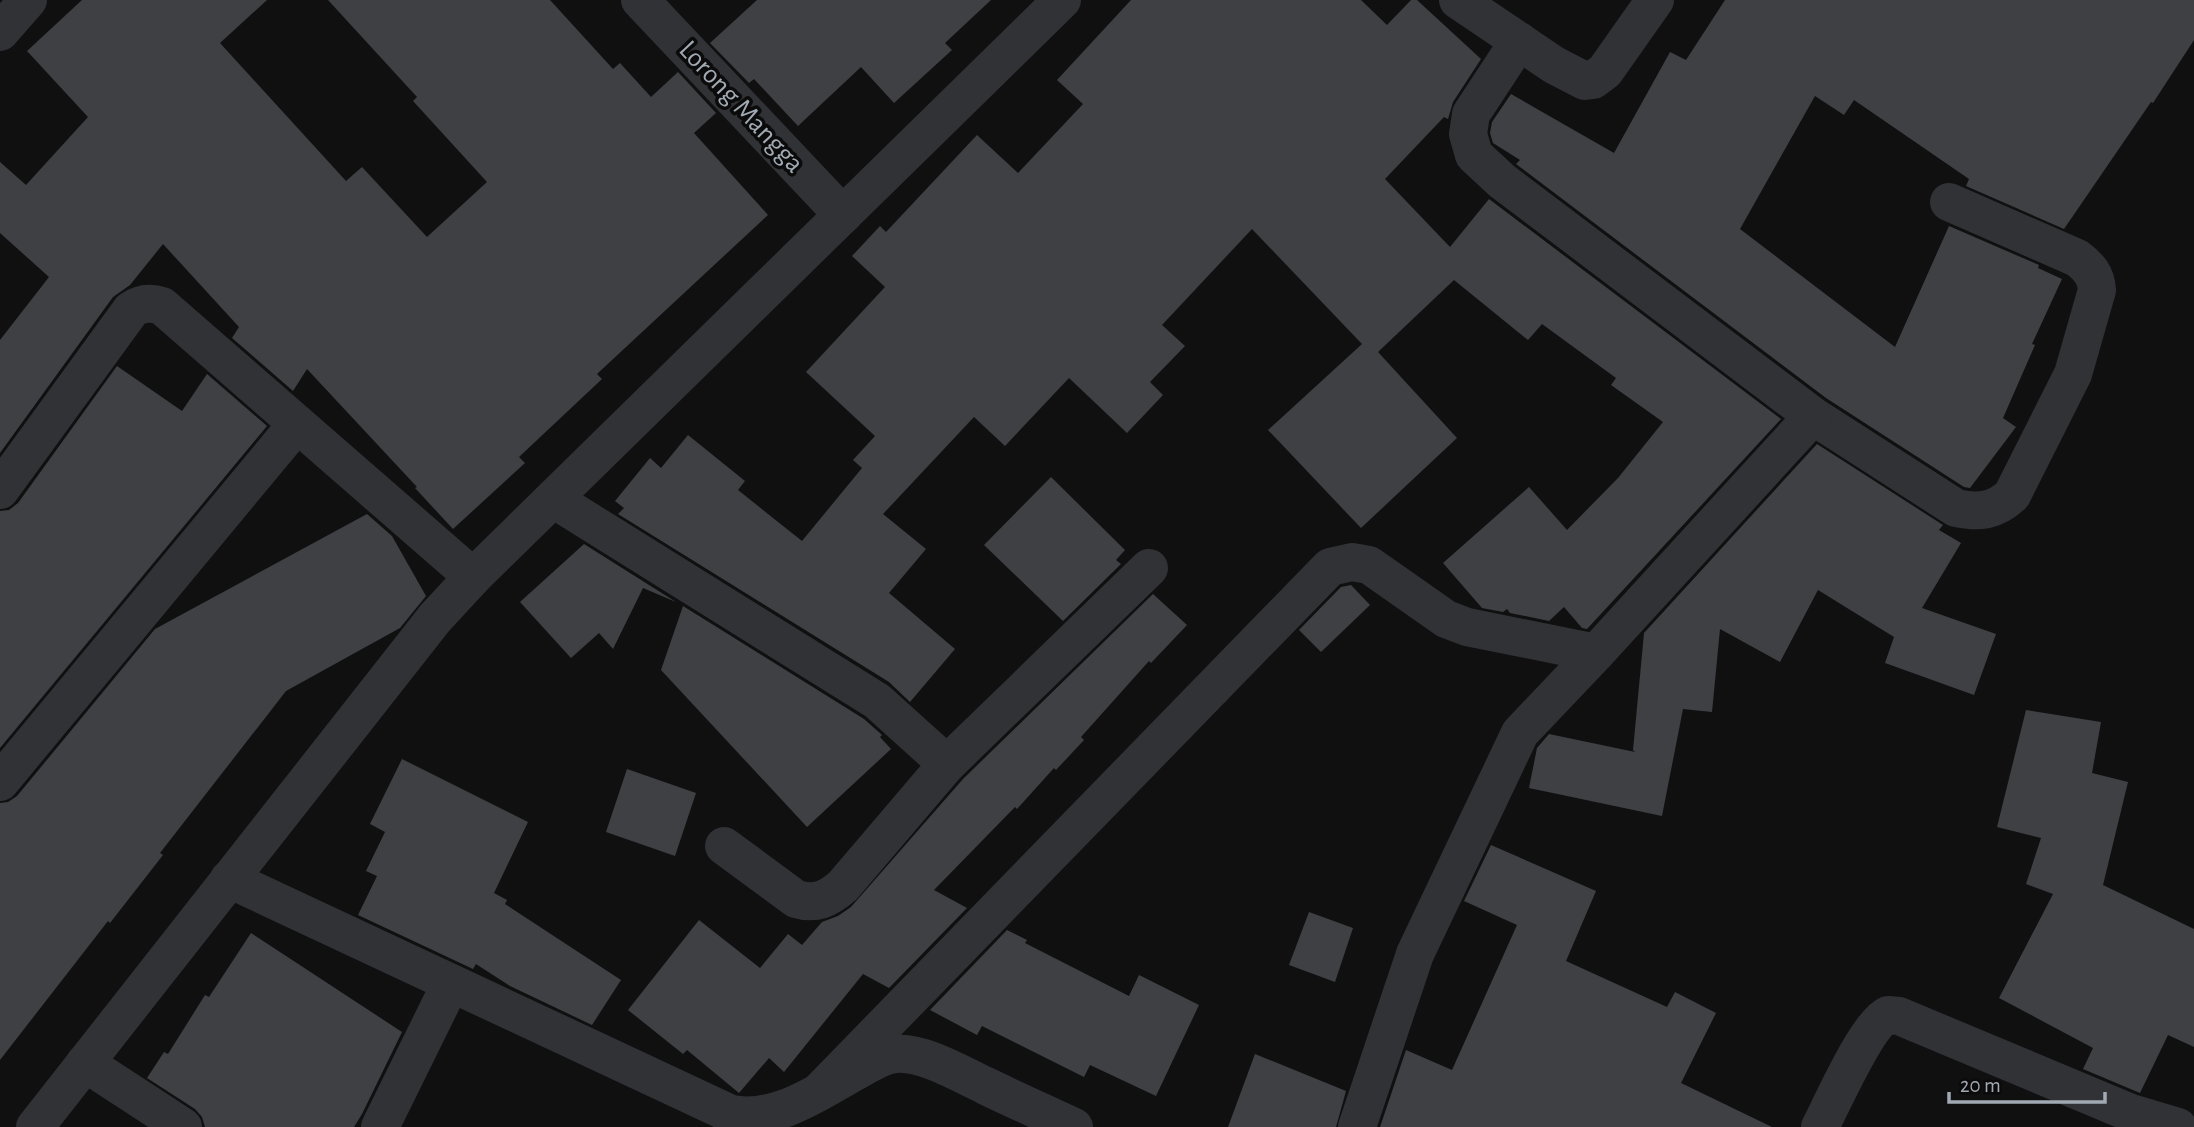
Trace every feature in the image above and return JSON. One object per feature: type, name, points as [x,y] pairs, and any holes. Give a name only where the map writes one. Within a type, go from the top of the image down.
[{"type":"street","points":[[0,32],[28,0]]},
{"type":"street","name":"Lorong Mangga","points":[[640,0],[843,215]]},
{"type":"street","points":[[35,1127],[435,618],[473,577],[1062,0]]},
{"type":"street","points":[[1458,0],[1553,65],[1577,78],[1593,80],[1605,71],[1655,0]]},
{"type":"street","points":[[1519,41],[1471,114],[1468,134],[1474,155],[1502,181],[1813,416],[1956,508],[1987,510],[2001,505],[2012,495],[2073,374],[2097,290],[2092,272],[2077,258],[1949,202]]},
{"type":"street","points":[[0,490],[131,310],[154,303],[162,306],[473,577]]},
{"type":"street","points":[[1357,1127],[1415,954],[1520,733],[1597,653],[1813,416]]},
{"type":"street","points":[[0,782],[296,424]]},
{"type":"street","points":[[553,499],[877,701],[947,764]]},
{"type":"street","points":[[818,1091],[1330,567],[1352,562],[1369,565],[1446,619],[1467,627],[1597,653]]},
{"type":"street","points":[[724,846],[796,898],[820,902],[832,896],[947,764],[1149,568]]},
{"type":"street","points":[[229,879],[731,1114],[772,1114],[880,1058],[894,1054],[909,1055],[940,1065],[1074,1127]]},
{"type":"street","points":[[380,1127],[451,983]]},
{"type":"street","points":[[1820,1127],[1862,1046],[1875,1025],[1888,1014],[1899,1016],[2131,1114],[2178,1127]]},
{"type":"street","points":[[85,1063],[183,1127]]},
{"type":"building","points":[[82,0],[267,0],[220,43],[346,181],[362,167],[427,237],[487,182],[413,101],[417,97],[328,0],[550,0],[613,69],[620,63],[651,97],[678,72],[716,113],[694,133],[768,215],[597,374],[602,379],[519,457],[525,463],[453,529],[307,369],[293,391],[232,338],[239,327],[163,244],[130,285],[113,297],[0,453],[0,340],[49,277],[0,233],[0,162],[26,185],[88,117],[27,51]]},
{"type":"building","points":[[757,0],[991,0],[945,43],[952,50],[894,103],[861,67],[798,126],[754,79],[749,83],[710,43]]},
{"type":"building","points":[[1131,0],[1361,0],[1387,25],[1411,0],[1417,0],[1481,59],[1453,102],[1448,119],[1444,117],[1385,179],[1450,247],[1489,199],[1781,419],[1587,629],[1582,628],[1564,607],[1549,621],[1510,613],[1507,609],[1503,612],[1482,608],[1443,563],[1529,487],[1567,530],[1618,478],[1663,422],[1611,385],[1616,378],[1542,324],[1528,340],[1454,280],[1378,352],[1457,438],[1361,528],[1268,430],[1362,344],[1252,229],[1162,325],[1185,346],[1150,382],[1163,395],[1127,433],[1069,378],[1005,446],[974,417],[883,514],[926,549],[889,593],[955,649],[910,702],[889,682],[618,514],[624,508],[615,501],[650,458],[661,468],[688,435],[745,481],[738,490],[802,541],[862,468],[853,460],[875,436],[806,372],[885,287],[852,256],[880,226],[886,232],[977,135],[1018,173],[1083,104],[1057,80]]},
{"type":"building","points":[[1725,0],[2194,0],[2194,40],[2064,229],[1966,186],[1969,179],[1854,100],[1844,115],[1815,96],[1740,229],[1895,347],[1949,226],[2039,265],[2038,268],[2062,279],[2032,344],[2035,345],[2003,418],[2016,427],[1970,488],[1964,487],[1826,398],[1516,164],[1520,160],[1493,143],[1490,133],[1492,122],[1511,94],[1614,153],[1670,52],[1686,60]]},
{"type":"building","points":[[117,366],[182,411],[207,374],[267,426],[0,748],[0,511],[9,510],[18,503]]},
{"type":"building","points":[[1817,444],[1943,525],[1939,530],[1961,543],[1922,608],[1996,634],[1974,695],[1885,663],[1894,637],[1818,590],[1780,662],[1720,629],[1712,712],[1683,709],[1662,816],[1529,788],[1537,748],[1549,734],[1635,752],[1633,750],[1644,633]]},
{"type":"building","points":[[1051,477],[1125,550],[1116,560],[1121,564],[1063,621],[984,545]]},
{"type":"building","points":[[367,514],[392,536],[426,596],[400,628],[286,691],[160,853],[163,855],[0,1060],[0,803],[8,802],[17,796],[155,629]]},
{"type":"building","points":[[584,544],[676,602],[643,588],[613,649],[599,633],[571,658],[520,602]]},
{"type":"building","points":[[1351,585],[1370,605],[1321,652],[1299,630],[1341,587]]},
{"type":"building","points":[[1153,594],[1187,625],[1151,663],[1149,661],[1081,737],[1084,740],[1056,770],[1054,768],[1017,809],[1015,807],[934,890],[967,908],[889,988],[863,974],[784,1072],[769,1058],[739,1093],[687,1050],[683,1054],[628,1010],[699,920],[760,968],[788,934],[802,945],[822,922],[851,907],[963,779]]},
{"type":"building","points":[[683,606],[864,719],[882,735],[880,737],[891,749],[807,827],[661,670]]},
{"type":"building","points":[[2026,710],[2101,722],[2092,773],[2128,782],[2103,885],[2194,929],[2194,1047],[2168,1035],[2140,1093],[2083,1069],[2093,1048],[1999,998],[2053,894],[2026,884],[2041,838],[1997,827]]},
{"type":"building","points":[[402,759],[528,822],[494,893],[507,900],[505,904],[621,980],[592,1025],[510,986],[476,964],[473,969],[358,915],[377,876],[366,871],[385,832],[370,824]]},
{"type":"building","points":[[627,769],[696,793],[675,856],[606,832]]},
{"type":"building","points":[[1491,845],[1596,891],[1566,961],[1667,1007],[1675,992],[1716,1013],[1681,1083],[1772,1127],[1380,1127],[1406,1050],[1452,1070],[1517,925],[1464,901]]},
{"type":"building","points":[[1309,912],[1353,928],[1335,982],[1289,965]]},
{"type":"building","points":[[1007,930],[1027,940],[1025,943],[1129,996],[1139,975],[1199,1005],[1156,1096],[1090,1065],[1084,1077],[982,1026],[977,1035],[930,1010]]},
{"type":"building","points":[[251,933],[402,1032],[354,1127],[205,1127],[202,1117],[195,1109],[147,1078],[164,1052],[168,1054],[205,995],[209,997]]},
{"type":"building","points":[[1255,1054],[1346,1091],[1336,1127],[1228,1127]]}]
